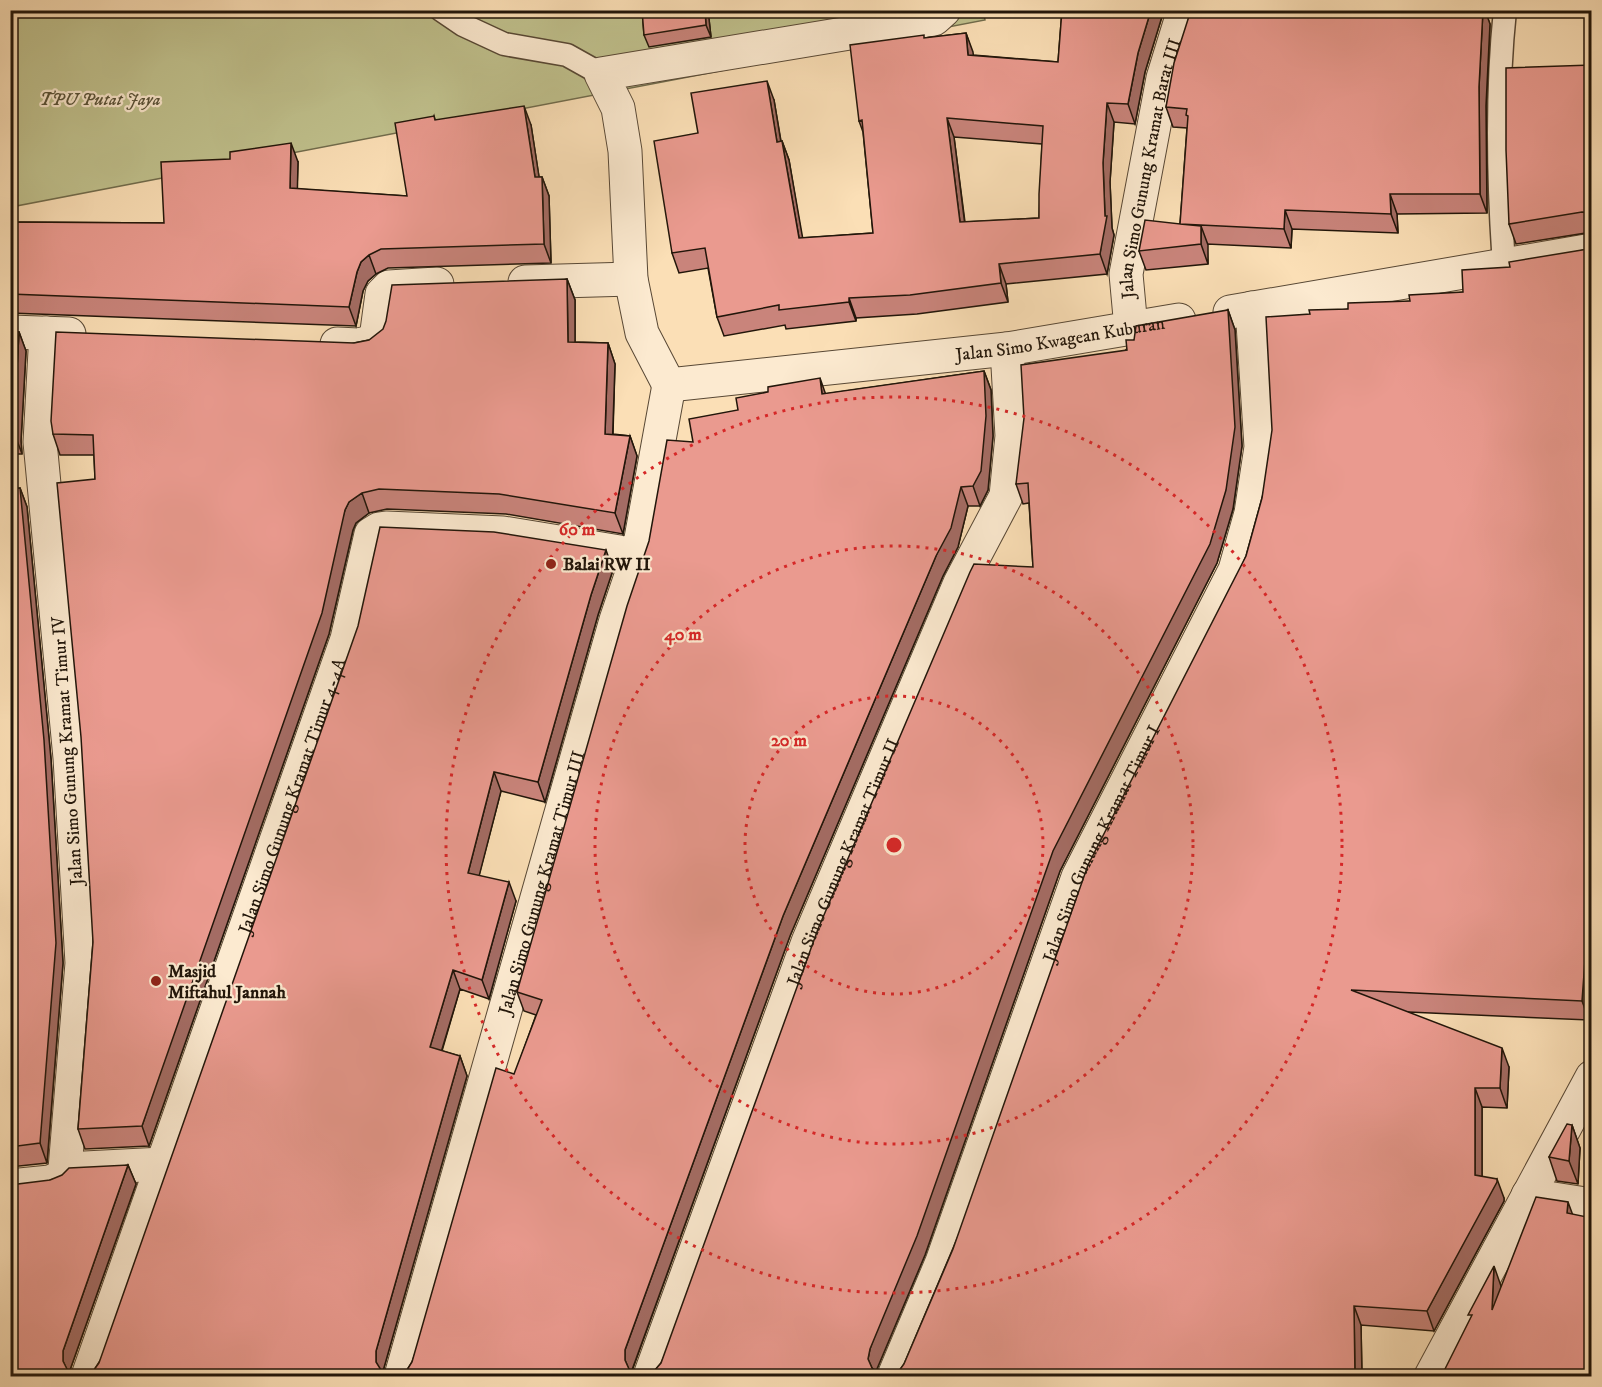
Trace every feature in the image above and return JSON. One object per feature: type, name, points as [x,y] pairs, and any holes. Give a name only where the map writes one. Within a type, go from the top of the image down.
[{"type":"street","points":[[669,385],[642,333],[631,279],[625,150],[618,108],[601,74],[934,19],[945,10]]},
{"type":"street","name":"Jalan Simo Gunung Kramat Barat III","points":[[1131,328],[1126,274],[1163,78],[1184,10]]},
{"type":"street","name":"Jalan Simo Kwagean Kuburan","points":[[669,385],[1006,350],[1592,250]]},
{"type":"street","points":[[500,283],[631,279]]},
{"type":"street","points":[[310,343],[358,345],[372,342],[377,331],[382,294],[389,287],[464,284]]},
{"type":"street","name":"Jalan Simo Gunung Kramat Timur I","points":[[894,1377],[942,1262],[1078,878],[1235,570],[1251,513],[1261,447],[1252,308]]},
{"type":"street","points":[[10,332],[94,335]]},
{"type":"street","name":"Jalan Simo Gunung Kramat Timur IV","points":[[46,333],[40,442],[70,758],[82,963],[65,1169]]},
{"type":"street","name":"Jalan Simo Gunung Kramat Timur II","points":[[650,1377],[808,942],[960,583],[1006,496],[1012,436],[1006,350]]},
{"type":"street","name":"Jalan Simo Gunung Kramat Timur III","points":[[401,1377],[616,620],[638,555],[669,385]]},
{"type":"street","name":"Jalan Simo Gunung Kramat Timur 4-4A","points":[[88,1377],[348,639],[371,534],[386,528],[503,533],[638,555]]},
{"type":"street","points":[[1431,1377],[1592,1077]]},
{"type":"street","points":[[10,1186],[50,1182],[61,1178],[65,1169],[163,1164]]},
{"type":"street","points":[[1528,1195],[1592,1205]]},
{"type":"lane","points":[[441,10],[463,25],[504,44],[567,56],[601,74]]},
{"type":"lane","points":[[1504,265],[1500,188],[1500,107],[1505,10]]},
{"type":"green space","name":"TPU Putat Jaya","points":[[983,10],[985,20],[11,207],[11,11]]},
{"type":"building","points":[[642,10],[705,10],[706,25],[644,35]]},
{"type":"building","points":[[1062,10],[1151,10],[1138,53],[1128,104],[1107,103],[1103,163],[1105,216],[1107,216],[1100,254],[999,264],[1001,283],[910,295],[849,298],[849,302],[779,310],[779,305],[717,317],[705,248],[672,253],[654,141],[698,133],[691,93],[767,81],[777,142],[782,141],[799,238],[873,233],[862,120],[859,121],[850,45],[924,35],[924,38],[966,33],[968,55],[1058,62]],"holes":[[[947,118],[1043,126],[1039,218],[960,222]]]},
{"type":"building","points":[[1191,10],[1483,10],[1479,87],[1480,194],[1390,194],[1391,214],[1285,210],[1284,229],[1180,224],[1188,116],[1186,115],[1187,109],[1166,107],[1174,63]]},
{"type":"building","points":[[1592,65],[1592,213],[1582,212],[1509,224],[1506,68]]},
{"type":"building","points":[[524,106],[535,177],[542,177],[544,244],[381,249],[361,262],[349,307],[10,294],[10,222],[164,223],[161,162],[230,159],[230,152],[291,143],[290,188],[407,196],[395,123],[434,116],[435,120]]},
{"type":"building","points":[[1145,220],[1201,226],[1201,244],[1139,251]]},
{"type":"building","points":[[1592,247],[1592,894],[1590,893],[1582,1001],[1351,990],[1502,1048],[1500,1088],[1475,1088],[1475,1175],[1497,1179],[1497,1182],[1427,1311],[1354,1306],[1355,1377],[10,1377],[10,1185],[50,1180],[62,1175],[69,1168],[128,1165],[63,1351],[63,1361],[67,1369],[75,1374],[85,1375],[94,1370],[99,1363],[358,626],[380,527],[494,532],[606,550],[538,782],[494,772],[468,873],[509,882],[482,980],[453,970],[430,1047],[460,1056],[376,1351],[376,1362],[381,1370],[389,1375],[399,1375],[407,1370],[412,1362],[496,1068],[514,1074],[542,1000],[517,992],[627,606],[649,541],[667,440],[693,442],[689,419],[738,410],[736,398],[768,392],[768,387],[820,378],[822,394],[984,371],[986,416],[981,471],[973,486],[961,487],[951,528],[936,556],[783,916],[625,1350],[625,1360],[629,1369],[637,1374],[647,1375],[655,1370],[661,1363],[818,929],[970,572],[974,564],[1033,567],[1028,483],[1016,484],[1024,418],[1021,365],[1127,350],[1126,340],[1134,340],[1136,326],[1228,310],[1235,427],[1226,490],[1210,544],[1053,851],[917,1236],[870,1349],[868,1359],[872,1368],[880,1374],[890,1375],[899,1371],[953,1249],[1088,865],[1246,556],[1262,498],[1272,430],[1266,317],[1310,314],[1309,310],[1348,309],[1348,303],[1410,301],[1409,295],[1463,292],[1462,270],[1510,267],[1509,262]]},
{"type":"building","points":[[567,279],[568,342],[608,343],[605,434],[630,436],[615,513],[499,494],[379,489],[362,493],[349,502],[345,510],[322,613],[142,1126],[78,1129],[93,942],[81,737],[57,483],[95,479],[93,435],[53,434],[51,421],[56,332],[354,343],[369,340],[383,329],[392,285]]},
{"type":"building","points":[[10,331],[19,332],[15,435],[10,435]]},
{"type":"building","points":[[20,488],[44,740],[56,943],[40,1143],[10,1147],[10,489]]},
{"type":"building","points":[[1567,1124],[1572,1125],[1569,1161],[1549,1157]]},
{"type":"building","points":[[1536,1197],[1568,1202],[1567,1213],[1592,1218],[1592,1377],[1441,1377],[1472,1315],[1468,1315],[1494,1266],[1492,1310]]},
{"type":"place","name":"Balai RW II","points":[[551,564]]},
{"type":"place","name":"Masjid Miftahul Jannah","points":[[156,981]]}]
